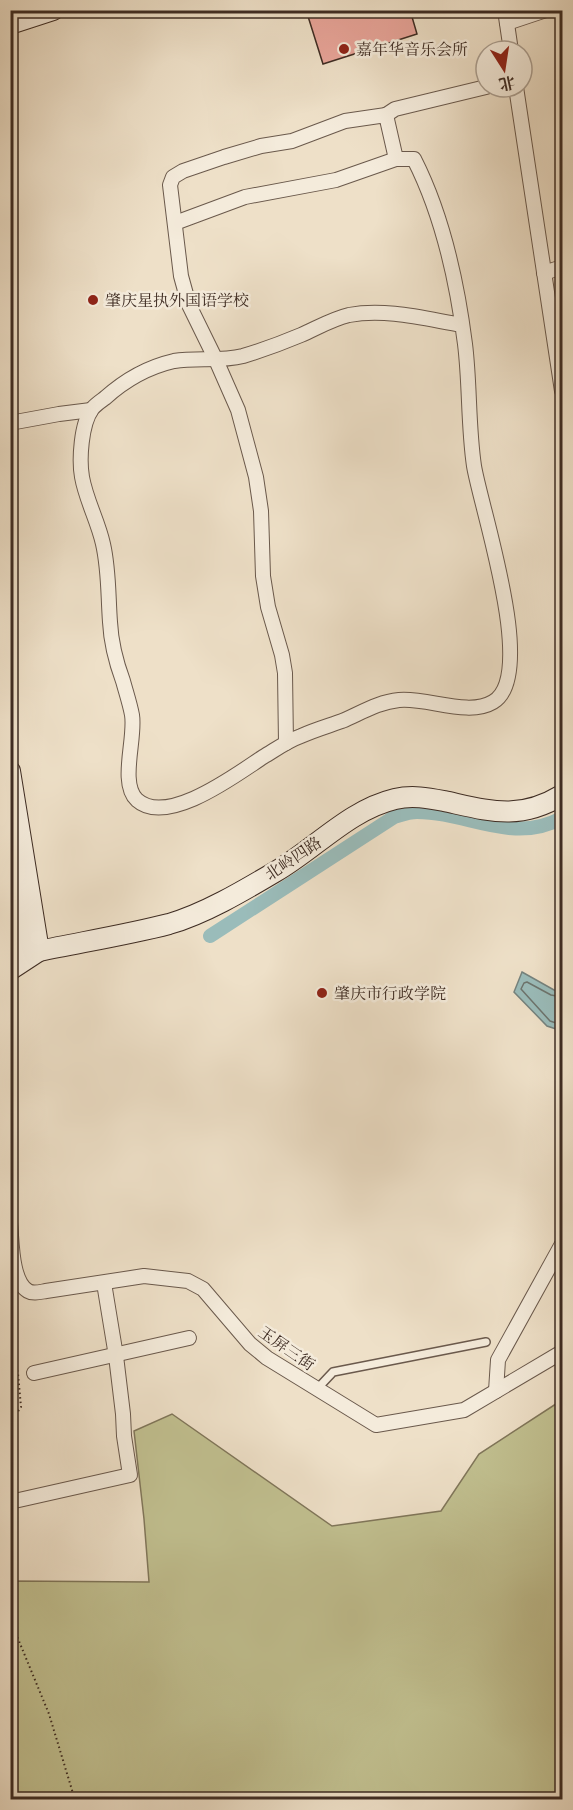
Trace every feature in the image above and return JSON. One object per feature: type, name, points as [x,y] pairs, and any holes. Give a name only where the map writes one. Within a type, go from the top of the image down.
[{"type":"street","points":[[10,24],[53,10]]},
{"type":"street","points":[[509,39],[506,17],[546,10]]},
{"type":"street","points":[[286,743],[285,673],[268,607],[263,576],[261,511],[256,477],[238,410],[189,305],[181,276],[170,185],[173,177],[183,171],[261,146],[308,136],[345,122],[386,115],[395,109],[474,90]]},
{"type":"street","points":[[518,99],[562,391]]},
{"type":"street","points":[[386,115],[396,159]]},
{"type":"street","points":[[91,410],[85,429],[81,471],[84,487],[98,524],[108,568],[112,640],[132,716],[129,776],[130,788],[135,799],[157,807],[185,803],[206,794],[286,743],[380,704],[416,699],[462,707],[479,707],[492,704],[501,696],[506,684],[509,662],[508,614],[474,467],[462,325],[438,213],[414,159],[396,159],[336,180],[244,197],[175,223]]},
{"type":"street","points":[[544,273],[562,267]]},
{"type":"street","points":[[548,301],[562,311]]},
{"type":"street","points":[[10,423],[91,410],[132,377],[151,368],[190,358],[216,360],[239,357],[345,316],[386,313],[462,325]]},
{"type":"street","points":[[10,771],[24,953],[10,970]]},
{"type":"street","name":"北岭四路","points":[[24,953],[170,923],[209,907],[278,871],[374,805],[396,798],[421,796],[497,812],[521,812],[547,805],[562,795]]},
{"type":"street","points":[[10,884],[24,953]]},
{"type":"street","name":"玉屏三街","points":[[10,1223],[13,1258],[19,1281],[27,1291],[34,1293],[144,1276],[188,1281],[203,1288],[250,1344],[267,1358],[376,1425],[464,1410],[562,1352]]},
{"type":"street","points":[[496,1391],[498,1360],[562,1244]]},
{"type":"street","points":[[10,1502],[130,1475],[116,1356],[104,1283]]},
{"type":"street","points":[[34,1373],[189,1338]]},
{"type":"lane","points":[[317,1389],[333,1372],[486,1342]]},
{"type":"path","points":[[10,1318],[19,1293]]},
{"type":"path","points":[[10,1335],[18,1374],[21,1407],[10,1423]]},
{"type":"path","points":[[10,1627],[14,1629],[49,1714],[75,1800]]},
{"type":"shaded area","points":[[562,1400],[562,1799],[11,1799],[11,1581],[149,1582],[134,1431],[172,1414],[332,1526],[441,1511],[479,1454]]},
{"type":"water","points":[[522,972],[554,990],[562,991],[562,1031],[547,1026],[514,992]]},
{"type":"building","name":"嘉年华音乐会所","points":[[306,10],[410,10],[417,34],[323,64]]},
{"type":"waterway","points":[[210,936],[394,817],[414,812],[436,813],[508,828],[544,825],[562,818]]},
{"type":"place","name":"嘉年华音乐会所","points":[[344,49]]},
{"type":"place","name":"肇庆星执外国语学校","points":[[93,300]]},
{"type":"place","name":"肇庆市行政学院","points":[[322,993]]}]
